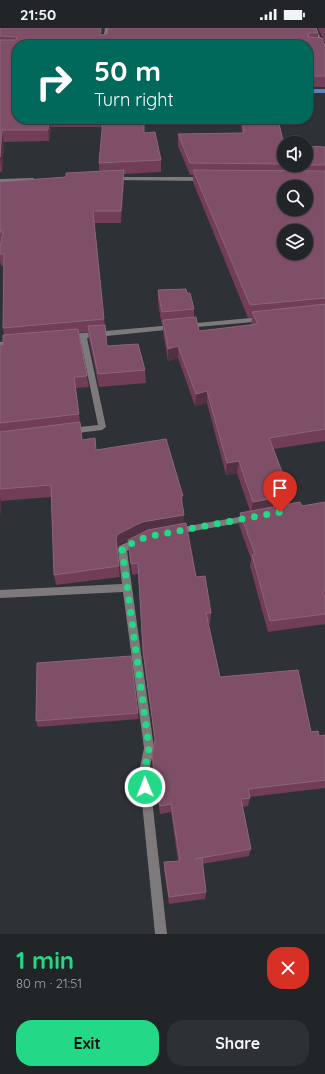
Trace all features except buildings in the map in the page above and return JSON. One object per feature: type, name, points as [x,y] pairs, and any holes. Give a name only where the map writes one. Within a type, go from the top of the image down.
[{"type":"street","points":[[105,40],[107,28]]},
{"type":"street","points":[[314,28],[325,52]]},
{"type":"street","points":[[315,47],[323,47]]},
{"type":"street","points":[[106,179],[208,179]]},
{"type":"street","points":[[0,181],[37,180]]},
{"type":"street","points":[[60,338],[270,319]]},
{"type":"street","points":[[63,432],[102,427],[83,335]]},
{"type":"street","points":[[0,344],[23,342]]},
{"type":"street","points":[[169,533],[263,515]]},
{"type":"street","points":[[146,537],[122,548],[149,748],[144,772],[161,934]]},
{"type":"street","points":[[0,594],[128,588]]},
{"type":"waterway","points":[[313,91],[325,91]]},
{"type":"route","points":[[145,787],[144,772],[149,748],[122,548],[146,537],[280,512]]}]
